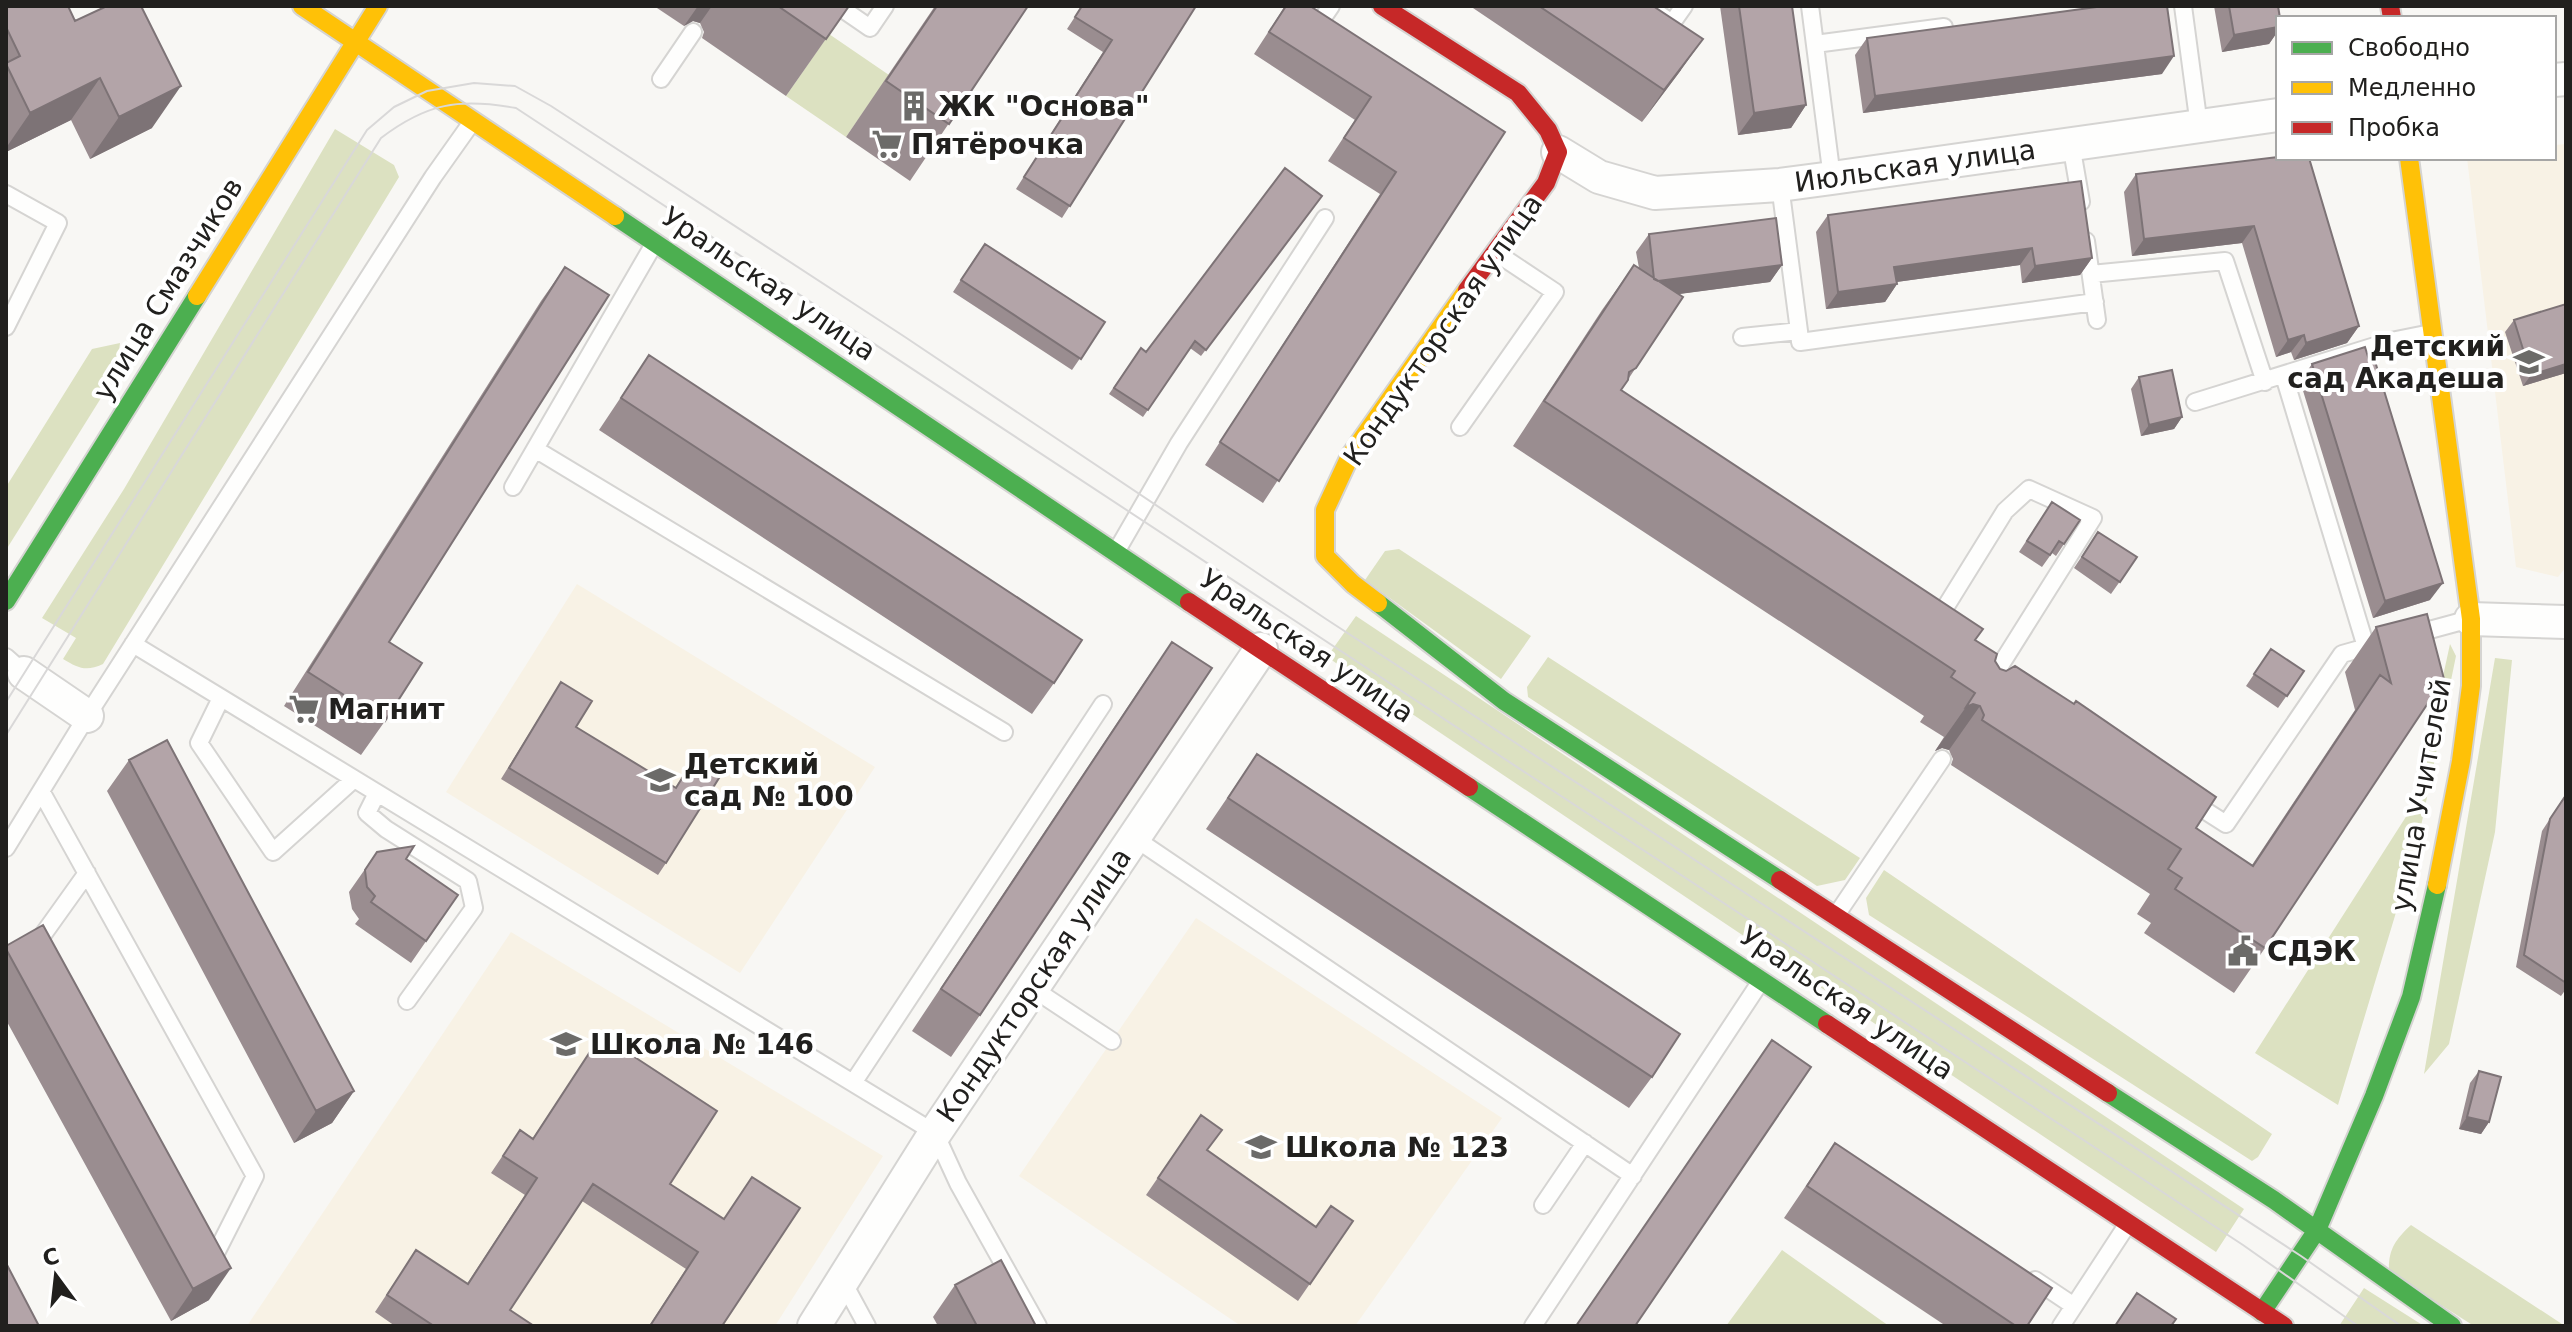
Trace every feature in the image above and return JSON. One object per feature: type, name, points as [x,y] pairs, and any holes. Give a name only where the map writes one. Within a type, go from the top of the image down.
[{"type":"main road","name":"Уральская улица","points":[[302,6],[1261,649],[2128,1224],[2266,1321]]},
{"type":"main road","name":"улица Смазчиков","points":[[6,601],[378,6]]},
{"type":"main road","points":[[1382,6],[1518,93],[1548,130],[1558,152]]},
{"type":"main road","name":"Кондукторская улица","points":[[1558,152],[1546,183],[1494,251],[1350,456],[1325,510],[1325,556],[1353,584],[1504,701],[1836,916]]},
{"type":"main road","name":"улица Учителей","points":[[2266,1321],[2317,1230],[2374,1096],[2411,997],[2439,877],[2461,761],[2471,686],[2471,619],[2409,160]]},
{"type":"main road","points":[[1836,916],[2317,1230],[2452,1326]]},
{"type":"street","name":"Июльская улица","points":[[1558,152],[1599,177],[1655,193],[1780,185],[2276,115]]},
{"type":"street","points":[[2471,619],[2566,622]]},
{"type":"street","name":"Кондукторская улица","points":[[814,1326],[935,1133],[1261,649]]},
{"type":"street","points":[[15,665],[87,716]]},
{"type":"lane","points":[[838,6],[870,28],[885,6]]},
{"type":"lane","points":[[1318,25],[1331,6]]},
{"type":"lane","points":[[1647,6],[1672,23],[1684,6]]},
{"type":"lane","points":[[1810,6],[1832,178]]},
{"type":"lane","points":[[2183,6],[2199,126]]},
{"type":"lane","points":[[1815,44],[1954,26]]},
{"type":"lane","points":[[661,79],[693,32]]},
{"type":"lane","points":[[6,848],[133,644],[425,190],[474,119]]},
{"type":"lane","points":[[2071,144],[2097,320]]},
{"type":"lane","points":[[1780,185],[1800,342],[2095,302]]},
{"type":"lane","points":[[6,194],[58,223],[6,327]]},
{"type":"lane","points":[[1116,552],[1179,443],[1325,218]]},
{"type":"lane","points":[[513,487],[655,242]]},
{"type":"lane","points":[[1460,427],[1555,292],[1494,251]]},
{"type":"lane","points":[[2091,274],[2225,261],[2265,382]]},
{"type":"lane","points":[[1742,337],[1799,331]]},
{"type":"lane","points":[[2195,402],[2391,341],[2432,333]]},
{"type":"lane","points":[[2284,376],[2366,647]]},
{"type":"lane","points":[[535,449],[1004,732]]},
{"type":"lane","points":[[1930,632],[2005,511],[2029,489],[2093,518],[1982,695]]},
{"type":"lane","points":[[2175,791],[2226,824],[2342,654],[2471,619]]},
{"type":"lane","points":[[133,644],[935,1133],[958,1183],[1038,1326]]},
{"type":"lane","points":[[221,698],[199,743],[273,852],[354,779]]},
{"type":"lane","points":[[853,1083],[1103,704]]},
{"type":"lane","points":[[1836,916],[1942,759]]},
{"type":"lane","points":[[41,791],[255,1176],[213,1259],[206,1246]]},
{"type":"lane","points":[[377,793],[367,813],[386,829],[468,881],[474,908],[407,1001]]},
{"type":"lane","points":[[1133,837],[1633,1176]]},
{"type":"lane","points":[[45,957],[37,943],[87,873]]},
{"type":"lane","points":[[1533,1326],[1762,980]]},
{"type":"lane","points":[[1032,988],[1112,1041]]},
{"type":"lane","points":[[1543,1205],[1585,1143]]},
{"type":"lane","points":[[2061,1326],[2128,1224]]},
{"type":"lane","points":[[2022,1271],[2074,1306]]},
{"type":"lane","points":[[842,1280],[867,1326]]},
{"type":"shaded area","name":"Детский сад Акадеша","points":[[2566,144],[2566,567],[2558,577],[2516,567],[2467,160],[2556,160],[2556,145]]},
{"type":"shaded area","name":"Детский сад № 100","points":[[577,584],[875,767],[740,973],[446,792]]},
{"type":"shaded area","name":"Школа № 123","points":[[1196,918],[1502,1118],[1355,1326],[1241,1326],[1019,1176]]},
{"type":"shaded area","name":"Школа № 146","points":[[511,932],[883,1156],[775,1326],[247,1326]]},
{"type":"green space","points":[[829,34],[889,75],[846,137],[786,96]]},
{"type":"green space","points":[[335,129],[394,165],[399,177],[103,664],[87,668],[73,665],[63,659],[76,638],[42,618],[124,489]]},
{"type":"green space","points":[[120,343],[116,374],[6,550],[6,487],[92,349]]},
{"type":"green space","points":[[1399,549],[1531,636],[1501,679],[1365,580],[1385,551]]},
{"type":"green space","points":[[1356,616],[2244,1209],[2216,1252],[1327,657]]},
{"type":"green space","points":[[2450,644],[2456,656],[2419,836],[2338,1105],[2255,1053],[2416,801]]},
{"type":"green space","points":[[1548,657],[1860,858],[1845,880],[1817,886],[1528,697],[1527,687]]},
{"type":"green space","points":[[2495,658],[2512,660],[2495,832],[2449,1044],[2424,1074]]},
{"type":"green space","points":[[1884,870],[2272,1134],[2258,1157],[2252,1161],[1869,915],[1866,898]]},
{"type":"green space","points":[[2411,1225],[2565,1326],[2474,1326],[2389,1272],[2394,1246]]},
{"type":"green space","points":[[1782,1250],[1889,1326],[1726,1326]]},
{"type":"green space","points":[[2364,1288],[2424,1326],[2339,1326]]},
{"type":"building","points":[[68,6],[75,21],[107,6],[141,6],[181,86],[119,117],[100,78],[30,113],[6,64],[20,56],[6,27],[6,8]]},
{"type":"building","points":[[778,6],[849,6],[826,39]]},
{"type":"building","name":"ЖК \"Основа\"","points":[[937,6],[1028,6],[949,124],[886,81]]},
{"type":"building","points":[[1082,6],[1196,6],[1070,206],[1024,177],[1112,40],[1075,17]]},
{"type":"building","points":[[1286,6],[1310,6],[1505,132],[1279,481],[1220,442],[1396,172],[1344,138],[1371,97],[1269,32]]},
{"type":"building","points":[[1539,6],[1653,6],[1703,39],[1664,90]]},
{"type":"building","points":[[1739,6],[1792,6],[1806,105],[1754,113]]},
{"type":"building","points":[[2104,6],[2167,6],[2174,56],[1875,96],[1867,38]]},
{"type":"building","points":[[2229,6],[2278,6],[2280,16],[2276,16],[2276,27],[2234,35]]},
{"type":"building","points":[[2276,157],[2276,160],[2310,160],[2359,326],[2306,343],[2304,335],[2288,340],[2254,226],[2144,239],[2136,174]]},
{"type":"building","points":[[1285,168],[1322,196],[1206,350],[1195,341],[1148,410],[1114,388],[1141,348],[1146,352]]},
{"type":"building","points":[[2081,181],[2092,258],[2035,266],[2032,248],[1894,267],[1897,284],[1838,292],[1828,215]]},
{"type":"building","points":[[1776,218],[1782,265],[1658,281],[1654,279],[1649,234]]},
{"type":"building","points":[[985,244],[1105,322],[1081,359],[961,280]]},
{"type":"building","points":[[1634,265],[1683,297],[1636,368],[1629,372],[1621,390],[1983,629],[1975,640],[1997,654],[1995,661],[2000,669],[2006,671],[2015,666],[2074,704],[2076,701],[2216,797],[2196,828],[2253,866],[2380,675],[2391,683],[2376,627],[2427,614],[2444,679],[2265,948],[2175,889],[2182,878],[2168,869],[2181,849],[1982,720],[1984,715],[1980,706],[1973,704],[1966,707],[1975,693],[1951,677],[1955,671],[1544,401]]},
{"type":"building","points":[[565,267],[609,295],[389,642],[422,663],[385,721],[308,672]]},
{"type":"building","points":[[2566,304],[2566,364],[2531,375],[2514,320]]},
{"type":"building","points":[[2365,347],[2369,360],[2374,358],[2443,583],[2385,601],[2312,364]]},
{"type":"building","points":[[649,355],[1082,640],[1054,683],[621,398]]},
{"type":"building","points":[[2172,370],[2182,417],[2149,425],[2139,377]]},
{"type":"building","points":[[2052,502],[2080,520],[2064,544],[2059,541],[2050,555],[2027,541]]},
{"type":"building","points":[[2098,532],[2137,557],[2120,582],[2082,557]]},
{"type":"building","points":[[1172,642],[1212,668],[980,1015],[941,989]]},
{"type":"building","points":[[2271,649],[2304,671],[2287,696],[2254,674]]},
{"type":"building","points":[[561,682],[592,701],[576,727],[676,788],[692,762],[719,778],[666,863],[509,768]]},
{"type":"building","points":[[167,740],[354,1091],[316,1111],[129,760]]},
{"type":"building","points":[[1257,754],[1680,1034],[1652,1077],[1228,798]]},
{"type":"building","points":[[2566,795],[2566,983],[2524,955],[2550,819]]},
{"type":"building","points":[[414,846],[406,859],[458,895],[426,941],[371,902],[375,896],[367,887],[365,870],[377,852]]},
{"type":"building","points":[[43,925],[231,1268],[193,1289],[6,949],[6,946]]},
{"type":"building","points":[[601,1035],[717,1111],[670,1184],[724,1219],[752,1177],[800,1208],[722,1326],[650,1326],[698,1252],[593,1184],[510,1310],[534,1326],[434,1326],[387,1295],[416,1250],[468,1284],[537,1178],[503,1156],[520,1130],[533,1139]]},
{"type":"building","points":[[1772,1040],[1811,1067],[1635,1326],[1576,1326]]},
{"type":"building","points":[[2479,1071],[2501,1077],[2489,1122],[2467,1117]]},
{"type":"building","points":[[1201,1115],[1222,1130],[1207,1150],[1316,1227],[1331,1206],[1353,1221],[1310,1284],[1158,1178]]},
{"type":"building","points":[[1835,1143],[2052,1288],[2027,1326],[2016,1326],[1807,1186]]},
{"type":"building","points":[[1001,1260],[1036,1326],[977,1326],[955,1285]]},
{"type":"building","points":[[6,1263],[39,1326],[6,1326]]},
{"type":"building","points":[[2137,1293],[2176,1319],[2171,1326],[2115,1326]]},
{"type":"tram line","points":[[6,702],[367,130],[394,107],[427,91],[474,83],[515,86],[551,106],[905,337],[1326,619],[2301,1256],[2401,1326]]},
{"type":"tram line","points":[[6,735],[381,138],[413,117],[444,106],[477,104],[516,108],[2243,1245],[2358,1326]]},
{"type":"traffic: fast","points":[[615,216],[1189,602]]},
{"type":"traffic: fast","points":[[6,601],[197,296]]},
{"type":"traffic: fast","points":[[1378,603],[1504,701],[1780,880]]},
{"type":"traffic: fast","points":[[1469,787],[1827,1024]]},
{"type":"traffic: fast","points":[[2262,1312],[2317,1230],[2374,1096],[2411,997],[2437,885]]},
{"type":"traffic: fast","points":[[2108,1093],[2274,1200],[2452,1326]]},
{"type":"traffic: slow","points":[[302,6],[615,216]]},
{"type":"traffic: slow","points":[[197,296],[378,6]]},
{"type":"traffic: slow","points":[[2409,160],[2471,619],[2471,686],[2461,761],[2437,885]]},
{"type":"traffic: slow","points":[[1378,603],[1325,556],[1325,510],[1350,456],[1467,290]]},
{"type":"traffic: jam","points":[[1382,6],[1518,93],[1548,130],[1558,152],[1546,183],[1467,290]]},
{"type":"traffic: jam","points":[[2390,6],[2392,16]]},
{"type":"traffic: jam","points":[[1189,602],[1469,787]]},
{"type":"traffic: jam","points":[[1780,880],[2108,1093]]},
{"type":"traffic: jam","points":[[1827,1024],[2284,1326]]},
{"type":"place","name":"ЖК \"Основа\"","points":[[914,106]]},
{"type":"place","name":"Пятёрочка","points":[[887,144]]},
{"type":"place","name":"Детский сад Акадеша","points":[[2529,362]]},
{"type":"place","name":"Магнит","points":[[304,709]]},
{"type":"place","name":"Детский сад № 100","points":[[660,780]]},
{"type":"place","name":"СДЭК","points":[[2243,951]]},
{"type":"place","name":"Школа № 146","points":[[566,1044]]},
{"type":"place","name":"Школа № 123","points":[[1261,1147]]}]
